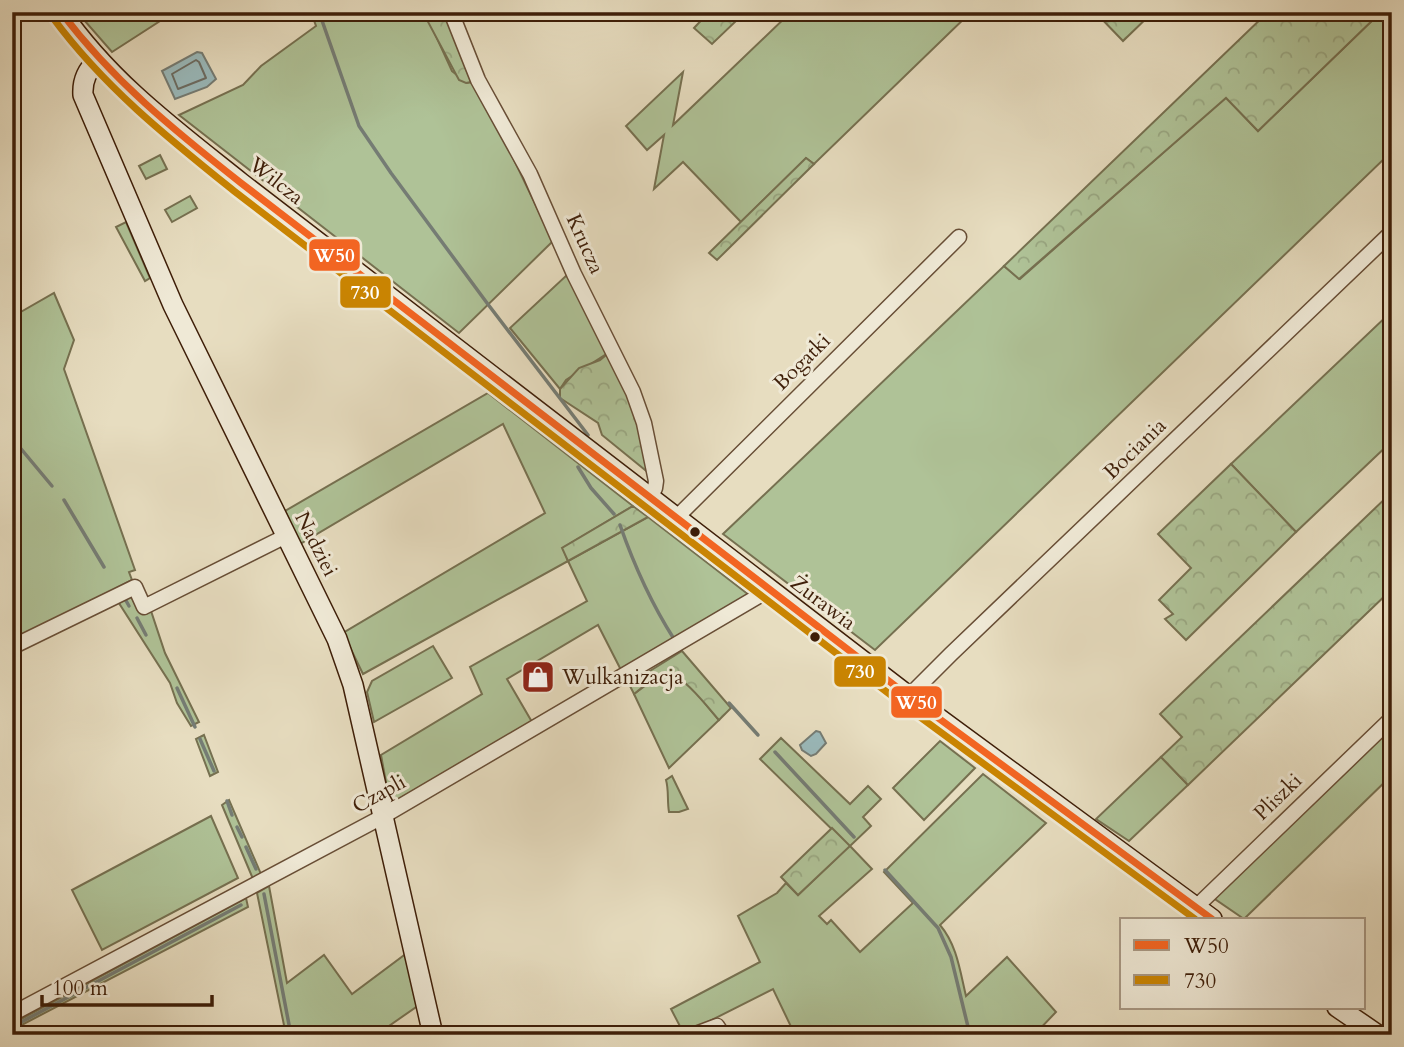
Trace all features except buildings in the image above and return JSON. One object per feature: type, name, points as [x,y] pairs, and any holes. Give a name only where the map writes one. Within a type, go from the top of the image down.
[{"type":"main road","name":"Wilcza","points":[[61,12],[98,59],[161,120],[480,367]]},
{"type":"main road","name":"Nadziei","points":[[98,59],[82,86],[85,99],[173,305],[337,639],[353,685],[433,1035]]},
{"type":"main road","name":"Żurawia","points":[[480,367],[676,518],[763,592],[1203,914]]},
{"type":"main road","points":[[1340,1009],[1378,1035]]},
{"type":"street","name":"Krucza","points":[[451,12],[478,80],[535,183],[566,258],[633,392],[645,422],[656,481],[656,488],[650,498]]},
{"type":"street","name":"Bociania","points":[[911,698],[943,663],[1392,232]]},
{"type":"street","name":"Bogatki","points":[[676,518],[959,237]]},
{"type":"street","points":[[12,647],[135,587],[144,607],[286,536]]},
{"type":"street","name":"Czapli","points":[[12,1014],[382,817],[763,592]]},
{"type":"street","name":"Pliszki","points":[[1203,914],[1392,718]]},
{"type":"street","points":[[693,1035],[717,1026],[723,1035]]},
{"type":"green space","points":[[77,12],[174,12],[112,52]]},
{"type":"green space","points":[[311,12],[425,12],[452,71],[467,83],[476,81],[553,241],[459,333],[179,115],[243,85],[261,66],[316,26]]},
{"type":"green space","points":[[425,12],[447,12],[476,81],[466,83],[459,80]]},
{"type":"green space","points":[[709,12],[726,15],[736,21],[712,44],[694,28]]},
{"type":"green space","points":[[791,12],[971,12],[814,164],[806,158],[741,222],[683,162],[654,189],[664,135],[647,150],[626,126],[683,72],[673,125]]},
{"type":"green space","points":[[1095,12],[1153,12],[1123,41]]},
{"type":"green space","points":[[1268,12],[1381,12],[1258,131],[1226,98],[1019,279],[1004,266]]},
{"type":"green space","points":[[1381,12],[1392,12],[1392,158],[1388,155],[875,650],[723,534],[1004,266],[1020,279],[1226,97],[1258,131]]},
{"type":"green space","points":[[160,155],[167,169],[146,179],[139,166]]},
{"type":"green space","points":[[806,158],[814,164],[717,260],[709,253]]},
{"type":"green space","points":[[190,196],[197,208],[172,222],[165,210]]},
{"type":"green space","points":[[126,222],[150,278],[145,281],[116,227]]},
{"type":"green space","points":[[568,274],[611,351],[566,380],[560,389],[510,328]]},
{"type":"green space","points":[[54,293],[74,340],[64,369],[135,570],[129,572],[132,580],[22,638],[12,624],[12,317]]},
{"type":"green space","points":[[1392,311],[1392,441],[1296,532],[1231,464]]},
{"type":"green space","points":[[611,351],[641,427],[650,474],[602,435],[598,423],[560,398],[560,389],[579,368],[600,360]]},
{"type":"green space","points":[[488,393],[633,506],[563,548],[568,561],[363,674],[343,633],[545,513],[503,424],[300,544],[285,511]]},
{"type":"green space","points":[[1231,464],[1296,532],[1186,640],[1165,619],[1173,614],[1159,600],[1191,568],[1158,534]]},
{"type":"green space","points":[[1392,492],[1392,589],[1188,785],[1161,757],[1182,737],[1160,714]]},
{"type":"green space","points":[[633,506],[648,517],[568,561],[562,548]]},
{"type":"green space","points":[[648,517],[749,595],[621,670],[598,625],[507,679],[532,722],[390,804],[381,755],[482,694],[470,667],[587,601],[568,561]]},
{"type":"green space","points":[[131,596],[140,613],[150,608],[165,653],[199,722],[191,726],[177,703],[170,683],[117,600]]},
{"type":"green space","points":[[433,646],[452,678],[374,722],[367,692],[372,681]]},
{"type":"green space","points":[[682,651],[731,708],[719,720],[687,684],[672,674],[658,676],[634,694],[629,684]]},
{"type":"green space","points":[[667,673],[682,680],[696,692],[719,720],[669,768],[634,694]]},
{"type":"green space","points":[[1392,724],[1392,775],[1245,918],[1212,897]]},
{"type":"green space","points":[[204,735],[218,772],[210,776],[196,739]]},
{"type":"green space","points":[[781,738],[850,804],[868,786],[881,799],[863,817],[871,826],[850,846],[872,869],[819,916],[827,924],[831,920],[860,952],[913,903],[884,872],[983,774],[1046,823],[940,925],[954,950],[966,996],[1007,957],[1056,1012],[1034,1035],[795,1035],[773,989],[684,1034],[671,1009],[760,962],[738,916],[777,893],[786,883],[798,895],[849,846],[760,759]]},
{"type":"green space","points":[[940,741],[975,768],[924,820],[893,788]]},
{"type":"green space","points":[[1161,757],[1188,785],[1129,841],[1096,819]]},
{"type":"green space","points":[[672,776],[688,809],[679,812],[669,812],[666,780]]},
{"type":"green space","points":[[229,800],[261,874],[253,879],[222,805]]},
{"type":"green space","points":[[211,816],[238,878],[102,950],[72,890]]},
{"type":"green space","points":[[832,828],[850,846],[798,895],[781,877]]},
{"type":"green space","points":[[269,886],[287,983],[324,955],[352,994],[407,953],[419,1005],[376,1035],[286,1035],[257,893]]},
{"type":"green space","points":[[246,898],[248,907],[12,1030],[12,1024]]},
{"type":"water","points":[[197,52],[202,53],[216,79],[207,87],[175,99],[162,71]]},
{"type":"water","points":[[816,731],[820,732],[826,743],[811,756],[802,750],[800,745]]},
{"type":"waterway","points":[[319,12],[359,126],[487,303],[588,435]]},
{"type":"waterway","points":[[12,438],[52,486]]},
{"type":"waterway","points":[[578,467],[591,488],[614,514]]},
{"type":"waterway","points":[[64,500],[104,567]]},
{"type":"waterway","points":[[620,525],[644,584],[674,639]]},
{"type":"waterway","points":[[124,597],[129,606]]},
{"type":"waterway","points":[[137,618],[146,635]]},
{"type":"waterway","points":[[177,688],[195,727]]},
{"type":"waterway","points":[[729,703],[758,735]]},
{"type":"waterway","points":[[200,739],[214,771]]},
{"type":"waterway","points":[[775,752],[854,837]]},
{"type":"waterway","points":[[227,801],[232,815]]},
{"type":"waterway","points":[[237,827],[242,837]]},
{"type":"waterway","points":[[246,847],[256,869]]},
{"type":"waterway","points":[[885,870],[938,928],[951,957],[970,1035]]},
{"type":"waterway","points":[[264,894],[291,1035]]},
{"type":"waterway","points":[[12,1027],[241,905]]},
{"type":"transit line","name":"W50","points":[[61,12],[123,82],[168,124],[241,183],[911,698],[1211,918]]},
{"type":"transit line","name":"730","points":[[53,18],[115,89],[234,191],[905,706],[1194,918]]},
{"type":"place","name":"Wulkanizacja","points":[[538,677]]}]
